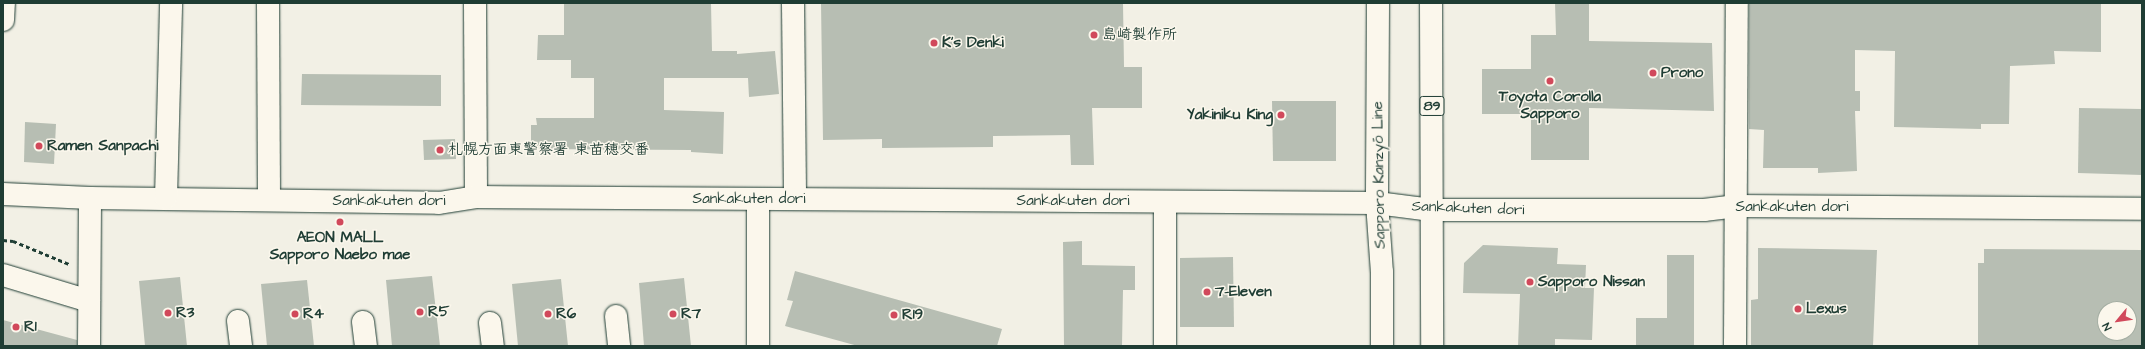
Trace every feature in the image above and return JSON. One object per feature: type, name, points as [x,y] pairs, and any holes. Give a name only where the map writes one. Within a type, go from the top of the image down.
[{"type":"street","points":[[3,20],[4,3]]},
{"type":"street","points":[[166,198],[171,3]]},
{"type":"street","points":[[268,3],[269,199]]},
{"type":"street","points":[[475,3],[476,197]]},
{"type":"street","points":[[794,3],[795,199]]},
{"type":"street","points":[[1373,3],[1377,32]]},
{"type":"street","name":"Sapporo Kanzyō Line","points":[[1378,3],[1377,203],[1382,272],[1382,346]]},
{"type":"street","name":"89","points":[[1431,3],[1432,346]]},
{"type":"street","points":[[1735,346],[1737,3]]},
{"type":"street","name":"Sankakuten dori","points":[[3,194],[90,198],[269,199],[439,203],[476,197],[1377,203],[1432,210],[1704,210],[1735,206],[2142,209]]},
{"type":"street","points":[[89,346],[90,198]]},
{"type":"street","points":[[758,199],[763,345]]},
{"type":"street","points":[[1165,202],[1165,346]]},
{"type":"street","points":[[3,274],[89,301]]},
{"type":"street","points":[[616,316],[619,346]]},
{"type":"street","points":[[238,321],[241,346]]},
{"type":"street","points":[[363,322],[366,346]]},
{"type":"street","points":[[490,323],[493,346]]},
{"type":"path","points":[[3,240],[13,241],[75,267]]},
{"type":"building","points":[[564,3],[711,3],[712,51],[737,51],[737,54],[775,51],[779,94],[749,97],[748,78],[664,78],[664,110],[724,112],[723,154],[691,152],[691,150],[537,149],[537,145],[531,145],[531,125],[537,125],[536,118],[594,118],[594,78],[571,78],[571,60],[537,60],[538,35],[564,35]]},
{"type":"building","points":[[821,3],[1123,3],[1124,67],[1142,67],[1142,108],[1092,108],[1094,165],[1071,165],[1070,135],[993,136],[993,147],[882,148],[882,139],[823,140]]},
{"type":"building","points":[[1555,3],[1589,3],[1589,41],[1712,43],[1714,111],[1589,108],[1589,160],[1531,160],[1531,114],[1482,114],[1482,69],[1531,69],[1531,35],[1556,35]]},
{"type":"building","points":[[1749,3],[2101,3],[2101,52],[2054,51],[2055,64],[2010,66],[2009,124],[1981,124],[1981,129],[1894,127],[1895,51],[1855,50],[1855,91],[1860,91],[1860,111],[1855,111],[1857,171],[1818,173],[1818,168],[1763,168],[1764,130],[1749,129]]},
{"type":"building","points":[[302,74],[441,75],[441,106],[301,105]]},
{"type":"building","points":[[1272,101],[1336,101],[1336,161],[1273,161]]},
{"type":"building","points":[[2079,108],[2142,109],[2142,175],[2078,173]]},
{"type":"building","points":[[25,122],[56,124],[54,164],[24,162]]},
{"type":"building","points":[[455,139],[456,159],[424,160],[423,140]]},
{"type":"building","points":[[1082,241],[1082,265],[1135,266],[1135,290],[1123,290],[1122,346],[1064,346],[1063,242]]},
{"type":"building","points":[[1483,245],[1558,248],[1557,264],[1586,265],[1585,288],[1594,288],[1592,340],[1555,339],[1555,346],[1518,346],[1520,294],[1463,293],[1464,263]]},
{"type":"building","points":[[1758,248],[1877,250],[1873,346],[1751,346],[1751,300],[1758,299]]},
{"type":"building","points":[[1984,249],[2142,250],[2142,346],[1978,346],[1978,263],[1984,263]]},
{"type":"building","points":[[1667,255],[1694,255],[1694,346],[1636,346],[1636,318],[1667,318]]},
{"type":"building","name":"7-Eleven","points":[[1233,257],[1234,327],[1180,327],[1180,258]]},
{"type":"building","name":"R19","points":[[795,271],[1002,329],[997,346],[858,346],[785,326],[793,301],[787,300]]},
{"type":"building","name":"R5","points":[[432,276],[440,346],[392,346],[386,280]]},
{"type":"building","name":"R3","points":[[180,277],[187,346],[145,346],[139,281]]},
{"type":"building","name":"R7","points":[[684,278],[691,346],[644,346],[639,283]]},
{"type":"building","name":"R6","points":[[561,279],[568,346],[518,346],[512,284]]},
{"type":"building","name":"R4","points":[[307,280],[314,346],[267,346],[261,284]]},
{"type":"building","name":"R1","points":[[3,320],[77,340],[77,346],[3,346]]},
{"type":"place","name":"島崎製作所","points":[[1094,35]]},
{"type":"place","name":"K's Denki","points":[[934,43]]},
{"type":"place","name":"Prono","points":[[1653,73]]},
{"type":"place","name":"Toyota Corolla Sapporo","points":[[1550,81]]},
{"type":"place","name":"Yakiniku King","points":[[1281,115]]},
{"type":"place","name":"Ramen Sanpachi","points":[[39,146]]},
{"type":"place","name":"札幌方面東警察署 東苗穂交番","points":[[440,150]]},
{"type":"place","name":"AEON MALL Sapporo Naebo mae","points":[[340,222]]},
{"type":"place","name":"Sapporo Nissan","points":[[1530,282]]},
{"type":"place","name":"7-Eleven","points":[[1207,292]]},
{"type":"place","name":"Lexus","points":[[1798,309]]},
{"type":"place","name":"R5","points":[[420,312]]},
{"type":"place","name":"R3","points":[[168,313]]},
{"type":"place","name":"R4","points":[[295,314]]},
{"type":"place","name":"R6","points":[[548,314]]},
{"type":"place","name":"R7","points":[[673,314]]},
{"type":"place","name":"R19","points":[[894,315]]},
{"type":"place","name":"R1","points":[[16,327]]}]
